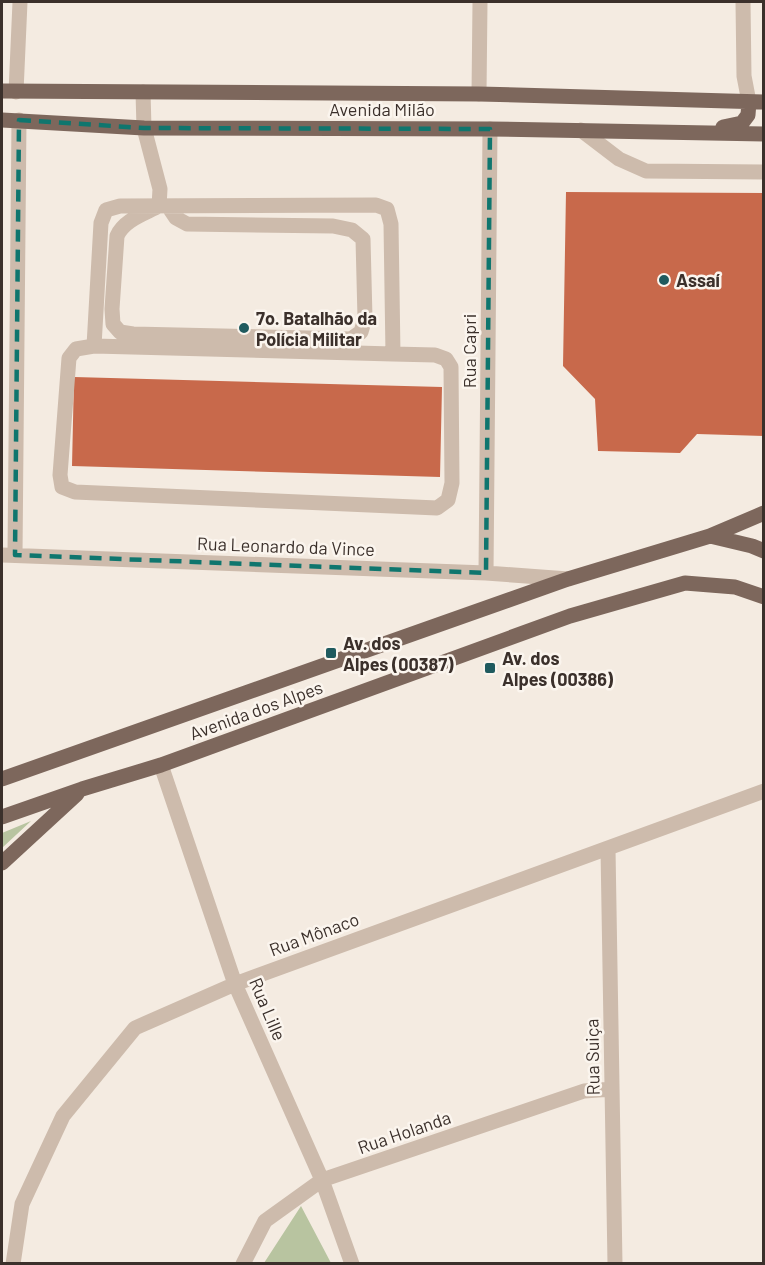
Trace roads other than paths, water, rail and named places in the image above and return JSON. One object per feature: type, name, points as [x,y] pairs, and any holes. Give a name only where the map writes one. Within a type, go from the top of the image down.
[{"type":"main road","name":"Avenida Milão","points":[[9,92],[479,94],[756,102]]},
{"type":"main road","points":[[685,132],[696,127],[731,126],[742,123],[756,102]]},
{"type":"main road","name":"Avenida Milão","points":[[2,120],[144,128],[490,129],[764,134]]},
{"type":"main road","name":"Avenida dos Alpes","points":[[2,779],[568,579],[710,536],[764,513]]},
{"type":"main road","points":[[710,536],[764,551]]},
{"type":"main road","name":"Avenida dos Alpes","points":[[2,817],[161,765],[599,606],[686,583],[735,587],[764,597]]},
{"type":"main road","points":[[2,863],[82,789]]},
{"type":"street","points":[[9,92],[21,2]]},
{"type":"street","points":[[479,94],[480,2]]},
{"type":"street","points":[[743,2],[744,76],[756,102]]},
{"type":"street","points":[[143,92],[144,128],[164,206],[176,218],[187,224],[333,226],[352,230],[363,239],[365,318],[361,332],[351,339],[120,332],[113,324],[112,309],[117,236],[126,223],[164,206]]},
{"type":"street","points":[[8,555],[19,120]]},
{"type":"street","name":"Rua Capri","points":[[486,573],[490,129]]},
{"type":"street","points":[[581,130],[619,159],[646,171],[764,172]]},
{"type":"street","points":[[94,346],[100,223],[106,210],[120,206],[376,206],[387,209],[391,224],[393,354]]},
{"type":"street","points":[[94,346],[393,354],[446,358],[451,367],[452,483],[448,500],[437,508],[75,492],[62,487],[60,475],[69,358],[76,349],[94,346]]},
{"type":"street","name":"Rua Leonardo da Vince","points":[[8,555],[486,573],[568,579]]},
{"type":"street","name":"Rua Lille","points":[[161,765],[235,984],[322,1180],[352,1263]]},
{"type":"street","name":"Rua Mônaco","points":[[13,1263],[22,1204],[63,1116],[135,1028],[235,984],[764,791]]},
{"type":"street","name":"Rua Suiça","points":[[608,849],[615,1263]]},
{"type":"street","name":"Rua Holanda","points":[[243,1263],[265,1221],[322,1180],[584,1091],[612,1089]]},
{"type":"place","name":"Assaí","points":[[664,280]]},
{"type":"place","name":"7o. Batalhão da Polícia Militar","points":[[244,328]]},
{"type":"place","name":"Av. dos Alpes (00387)","points":[[331,653]]},
{"type":"place","name":"Av. dos Alpes (00386)","points":[[490,668]]}]
